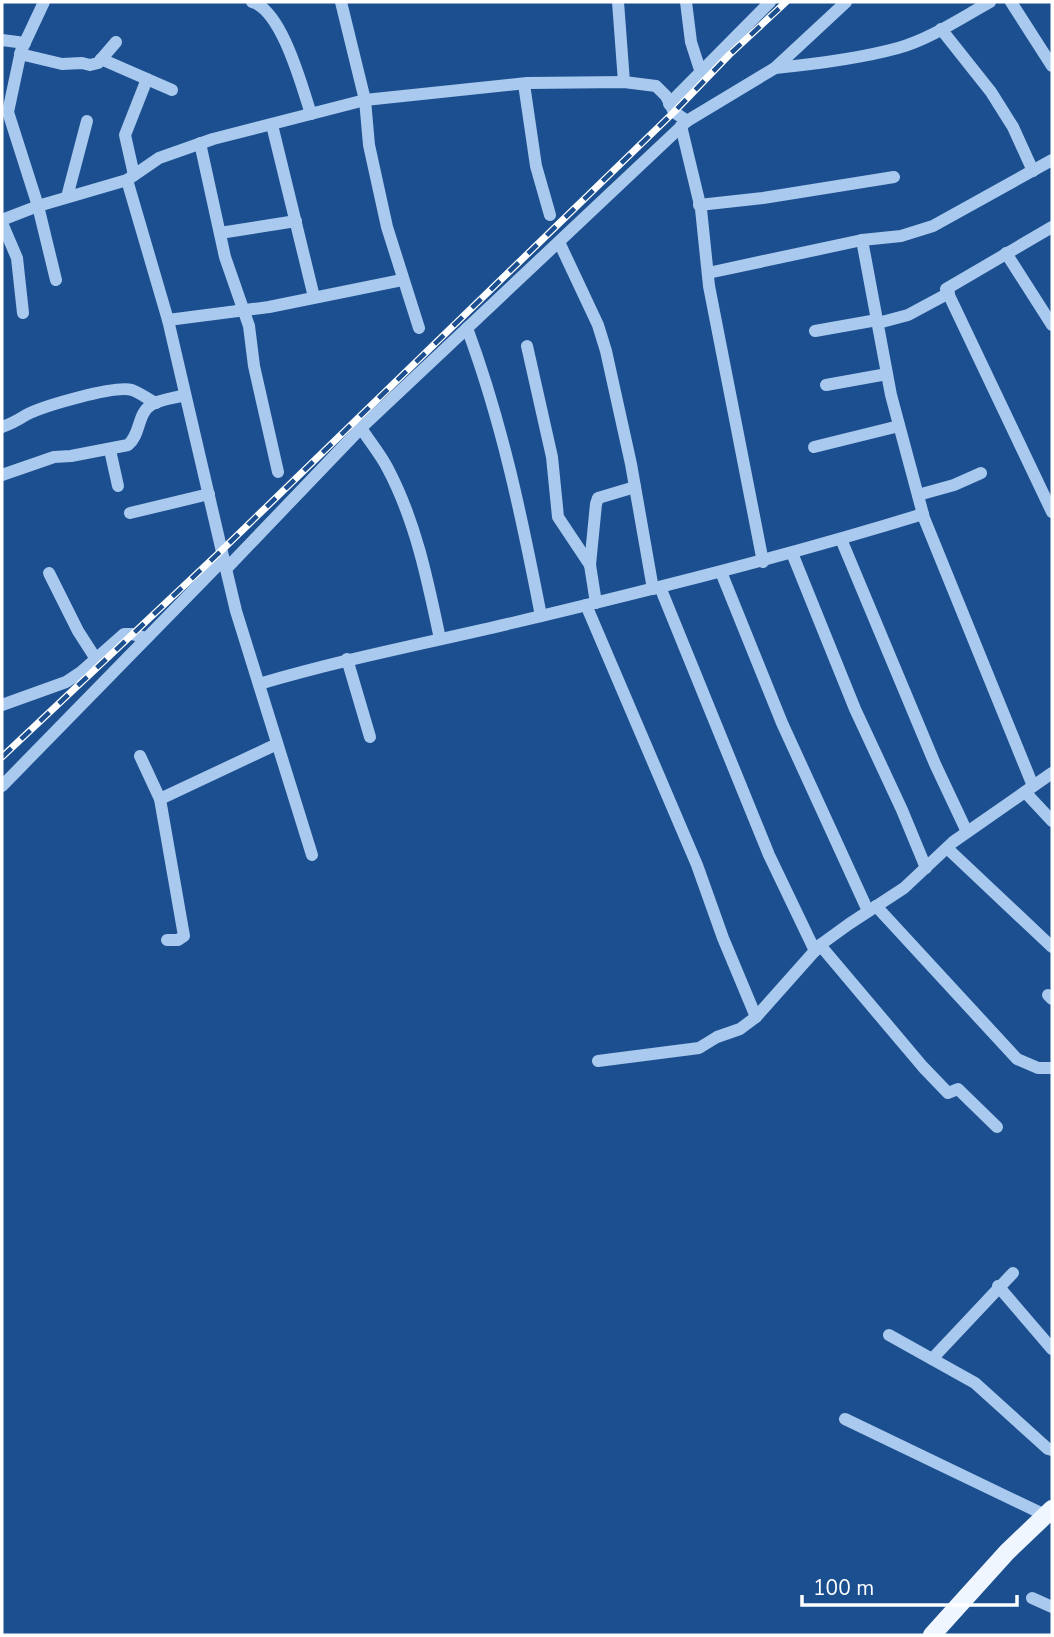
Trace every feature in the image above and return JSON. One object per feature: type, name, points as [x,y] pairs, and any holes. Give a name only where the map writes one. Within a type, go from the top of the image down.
[{"type":"main road","points":[[932,1635],[1007,1552],[1049,1512]]},
{"type":"street","points":[[44,2],[22,48],[8,112],[38,206],[56,280]]},
{"type":"street","points":[[252,2],[270,15],[279,32],[294,64],[311,114]]},
{"type":"street","points":[[341,2],[365,100],[369,145],[380,198],[402,280],[419,328]]},
{"type":"street","points":[[618,2],[624,82]]},
{"type":"street","points":[[686,2],[691,41],[701,73]]},
{"type":"street","points":[[669,104],[770,2]]},
{"type":"street","points":[[2,786],[146,638],[225,564],[361,428],[684,123],[775,68],[846,2]]},
{"type":"street","points":[[775,68],[820,64],[899,47],[941,29],[990,2]]},
{"type":"street","points":[[1011,2],[1052,66]]},
{"type":"street","points":[[941,29],[991,92],[1013,127],[1032,171]]},
{"type":"street","points":[[2,40],[62,64],[90,65],[98,63],[116,42]]},
{"type":"street","points":[[101,59],[172,90]]},
{"type":"street","points":[[147,79],[125,135],[131,177],[168,320],[236,611],[312,855]]},
{"type":"street","points":[[23,313],[17,258],[2,221],[38,206],[131,177],[159,158],[200,143],[365,100],[524,84],[624,82],[656,86],[684,123],[708,273],[763,562]]},
{"type":"street","points":[[524,84],[536,166],[550,215]]},
{"type":"street","points":[[67,197],[88,121]]},
{"type":"street","points":[[272,125],[314,298]]},
{"type":"street","points":[[200,143],[225,257],[249,326],[254,366],[278,472]]},
{"type":"street","points":[[708,273],[862,240],[901,236],[933,226],[1052,160]]},
{"type":"street","points":[[699,205],[894,177]]},
{"type":"street","points":[[220,233],[296,221]]},
{"type":"street","points":[[1052,227],[946,289],[1052,512]]},
{"type":"street","points":[[862,240],[887,374],[923,514],[1029,789],[1052,821]]},
{"type":"street","points":[[559,242],[598,325],[606,351],[657,588],[769,855],[818,948],[923,1068],[948,1093],[958,1089],[997,1127]]},
{"type":"street","points":[[1006,253],[1052,325]]},
{"type":"street","points":[[168,320],[269,307],[402,280]]},
{"type":"street","points":[[816,331],[908,316],[949,293]]},
{"type":"street","points":[[467,328],[480,362],[519,498],[541,616]]},
{"type":"street","points":[[527,346],[552,457],[558,517],[590,565]]},
{"type":"street","points":[[826,384],[887,374]]},
{"type":"street","points":[[2,427],[27,415],[100,392],[133,390],[156,403]]},
{"type":"street","points":[[2,475],[54,457],[128,445],[134,440],[143,413],[156,403],[185,395]]},
{"type":"street","points":[[814,447],[900,426]]},
{"type":"street","points":[[361,428],[388,469],[410,519],[423,561],[440,639]]},
{"type":"street","points":[[110,450],[118,486]]},
{"type":"street","points":[[918,495],[954,485],[981,473]]},
{"type":"street","points":[[635,487],[598,498],[590,565],[591,604],[756,1017]]},
{"type":"street","points":[[130,513],[209,494]]},
{"type":"street","points":[[259,684],[347,659],[541,616],[763,562],[923,514]]},
{"type":"street","points":[[841,539],[967,832]]},
{"type":"street","points":[[792,553],[855,709],[926,868]]},
{"type":"street","points":[[720,572],[782,723],[872,909],[1017,1059],[1038,1068],[1052,1068]]},
{"type":"street","points":[[49,573],[78,631],[96,659]]},
{"type":"street","points":[[2,705],[65,682],[124,634],[146,638]]},
{"type":"street","points":[[347,659],[370,737]]},
{"type":"street","points":[[160,799],[276,744]]},
{"type":"street","points":[[140,755],[160,799],[184,936],[178,940],[167,940]]},
{"type":"street","points":[[598,1061],[699,1048],[717,1037],[740,1029],[756,1017],[818,948],[904,888],[967,832],[1052,773]]},
{"type":"street","points":[[947,848],[1052,947]]},
{"type":"street","points":[[932,1359],[1013,1273]]},
{"type":"street","points":[[999,1286],[1052,1349]]},
{"type":"street","points":[[889,1335],[975,1383],[1052,1450]]},
{"type":"street","points":[[845,1419],[1049,1512]]},
{"type":"street","points":[[1032,1598],[1052,1607]]},
{"type":"railway","points":[[2,757],[222,550],[786,2]]}]
